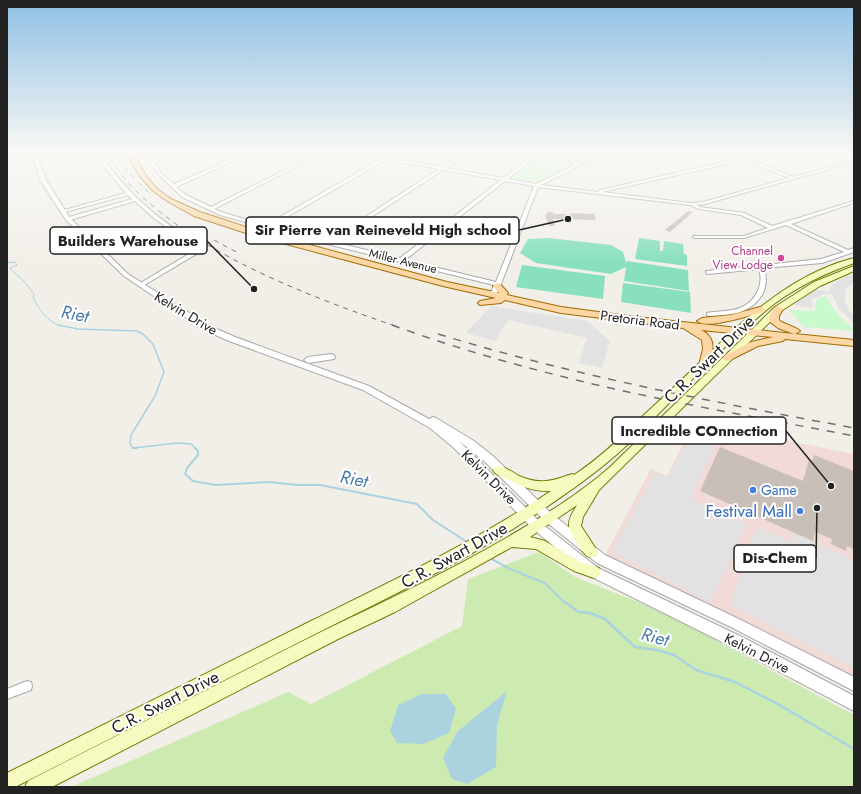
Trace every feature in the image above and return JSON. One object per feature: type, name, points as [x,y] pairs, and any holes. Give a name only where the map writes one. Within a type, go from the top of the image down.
[{"type":"main road","name":"Pretoria Road","points":[[154,188],[169,200],[208,218],[255,233],[429,278],[472,291],[499,291],[561,310],[677,324],[740,328],[806,338],[854,343]]},
{"type":"main road","name":"C.R. Swart Drive","points":[[34,787],[333,634],[390,608],[448,568],[478,543],[525,515],[595,467],[621,444],[705,361],[760,310],[785,292],[803,282],[832,268],[854,260]]},
{"type":"main road","name":"C.R. Swart Drive","points":[[7,782],[448,568],[491,553],[537,526],[595,487],[619,466],[778,309],[817,284],[854,268]]},
{"type":"main road","name":"Pretoria Road","points":[[429,278],[636,314],[705,318],[740,328]]},
{"type":"main road","points":[[472,291],[481,298],[483,304],[499,291]]},
{"type":"main road","points":[[778,309],[774,316],[774,321],[781,326],[795,331]]},
{"type":"main road","points":[[705,318],[732,318],[760,310]]},
{"type":"main road","points":[[677,324],[693,330],[706,339],[710,346],[705,361]]},
{"type":"main road","name":"Pretoria Road","points":[[756,330],[795,331],[854,338]]},
{"type":"main road","points":[[728,358],[755,344],[768,340],[806,338]]},
{"type":"main road","points":[[499,470],[520,482],[542,487],[563,483],[595,467]]},
{"type":"main road","points":[[592,552],[578,537],[575,522],[577,513],[587,501],[595,487]]},
{"type":"main road","points":[[509,542],[535,542],[576,566],[594,572]]},
{"type":"street","name":"Kelvin Drive","points":[[48,188],[68,219],[115,264],[207,328],[232,339],[366,388],[433,426],[457,445],[537,526],[594,572],[739,643],[854,704]]},
{"type":"street","points":[[123,188],[134,200],[201,249],[143,284]]},
{"type":"street","name":"Miller Avenue","points":[[176,188],[184,196],[225,215],[265,227],[401,260],[499,291]]},
{"type":"street","points":[[210,209],[252,188]]},
{"type":"street","points":[[255,233],[333,188]]},
{"type":"street","points":[[329,243],[413,188]]},
{"type":"street","points":[[401,260],[492,188]]},
{"type":"street","points":[[499,291],[537,188]]},
{"type":"street","points":[[563,188],[690,204],[703,203],[757,188]]},
{"type":"street","points":[[596,192],[614,188]]},
{"type":"street","points":[[63,212],[128,194]]},
{"type":"street","points":[[68,219],[134,200]]},
{"type":"street","points":[[695,237],[739,238],[788,224],[854,202]]},
{"type":"street","points":[[690,204],[699,208],[742,214],[772,228]]},
{"type":"street","points":[[788,224],[848,252]]},
{"type":"street","points":[[708,272],[822,261],[854,250]]},
{"type":"street","points":[[705,318],[738,311],[761,295],[764,287],[761,267]]},
{"type":"street","name":"Kelvin Drive","points":[[143,284],[210,325],[236,336],[308,360],[372,384],[471,444],[549,518],[592,552],[622,570],[737,624],[854,684]]},
{"type":"street","points":[[308,360],[331,357]]},
{"type":"street","points":[[7,694],[28,686]]},
{"type":"shaded area","points":[[854,274],[854,282],[845,290],[845,302],[849,311],[854,315],[854,323],[839,309],[832,294],[824,294],[812,299],[813,308],[794,305],[814,290],[829,291],[833,284],[846,276]]},
{"type":"shaded area","points":[[491,306],[587,321],[610,341],[602,368],[579,363],[587,338],[508,320],[495,341],[466,333]]},
{"type":"shaded area","points":[[700,424],[854,454],[854,680],[604,557],[651,469],[667,476],[691,428],[696,430]]},
{"type":"shaded area","points":[[702,426],[720,433],[691,500],[747,524],[710,603],[613,551],[655,473],[668,478],[693,430],[698,432]]},
{"type":"shaded area","points":[[757,527],[791,542],[794,533],[854,560],[854,668],[730,605]]},
{"type":"green space","points":[[549,238],[611,245],[623,252],[626,263],[627,261],[688,270],[689,291],[624,281],[626,267],[611,274],[536,263],[520,253],[528,239]]},
{"type":"green space","points":[[639,238],[660,241],[660,251],[663,251],[664,241],[683,244],[684,254],[687,255],[687,266],[635,259]]},
{"type":"green space","points":[[522,265],[605,276],[603,299],[516,287]]},
{"type":"green space","points":[[623,283],[690,292],[691,313],[621,302]]},
{"type":"green space","points":[[826,296],[841,318],[854,329],[854,331],[804,327],[789,310],[815,311],[816,300]]},
{"type":"green space","points":[[539,552],[575,577],[638,602],[685,624],[854,715],[854,787],[71,787],[288,692],[311,704],[462,626],[468,579]]},
{"type":"water","points":[[507,691],[497,724],[496,767],[467,784],[452,779],[443,758],[457,732]]},
{"type":"water","points":[[422,694],[446,694],[456,709],[449,733],[423,744],[397,743],[390,731],[398,705]]},
{"type":"building","points":[[688,211],[693,212],[670,232],[665,230]]},
{"type":"building","points":[[547,212],[553,212],[553,214],[594,214],[596,220],[553,219],[555,226],[549,226],[545,214],[547,214]]},
{"type":"building","name":"Festival Mall","points":[[720,447],[803,481],[809,460],[812,461],[814,455],[854,471],[854,549],[847,546],[846,551],[831,544],[832,539],[815,532],[813,541],[700,491]]},
{"type":"waterway","name":"Riet","points":[[7,263],[15,262],[17,265],[10,268],[11,270],[23,280],[34,294],[33,298],[44,315],[52,322],[59,325]]},
{"type":"waterway","name":"Riet","points":[[59,325],[78,329],[137,331],[143,334],[153,344],[164,372],[155,396],[131,435],[130,444],[133,448]]},
{"type":"waterway","name":"Riet","points":[[133,448],[178,443],[191,444],[198,451],[198,455],[187,468],[185,474],[193,481],[216,485],[269,482],[297,485],[320,485],[417,504],[433,520],[467,542]]},
{"type":"waterway","name":"Riet","points":[[490,558],[510,569],[545,583],[563,601]]},
{"type":"waterway","name":"Riet","points":[[563,601],[579,612],[590,613],[605,619],[635,647],[657,650],[674,655],[696,670],[735,682],[778,704],[854,749]]},
{"type":"railway","points":[[133,188],[162,214],[192,235],[258,272],[327,301],[395,326]]},
{"type":"railway","points":[[144,188],[152,196]]},
{"type":"railway","points":[[214,240],[240,254]]},
{"type":"railway","points":[[392,325],[476,353],[533,369],[619,390],[854,436]]},
{"type":"railway","points":[[438,334],[541,363],[645,387],[854,428]]},
{"type":"place","name":"Sir Pierre van Reineveld High school","points":[[568,219]]},
{"type":"place","name":"Channel View Lodge","points":[[781,258]]},
{"type":"place","name":"Builders Warehouse","points":[[254,289]]},
{"type":"place","name":"Incredible COnnection","points":[[831,486]]},
{"type":"place","name":"Game","points":[[753,490]]},
{"type":"place","name":"Dis-Chem","points":[[817,508]]},
{"type":"place","name":"Festival Mall","points":[[800,511]]}]
